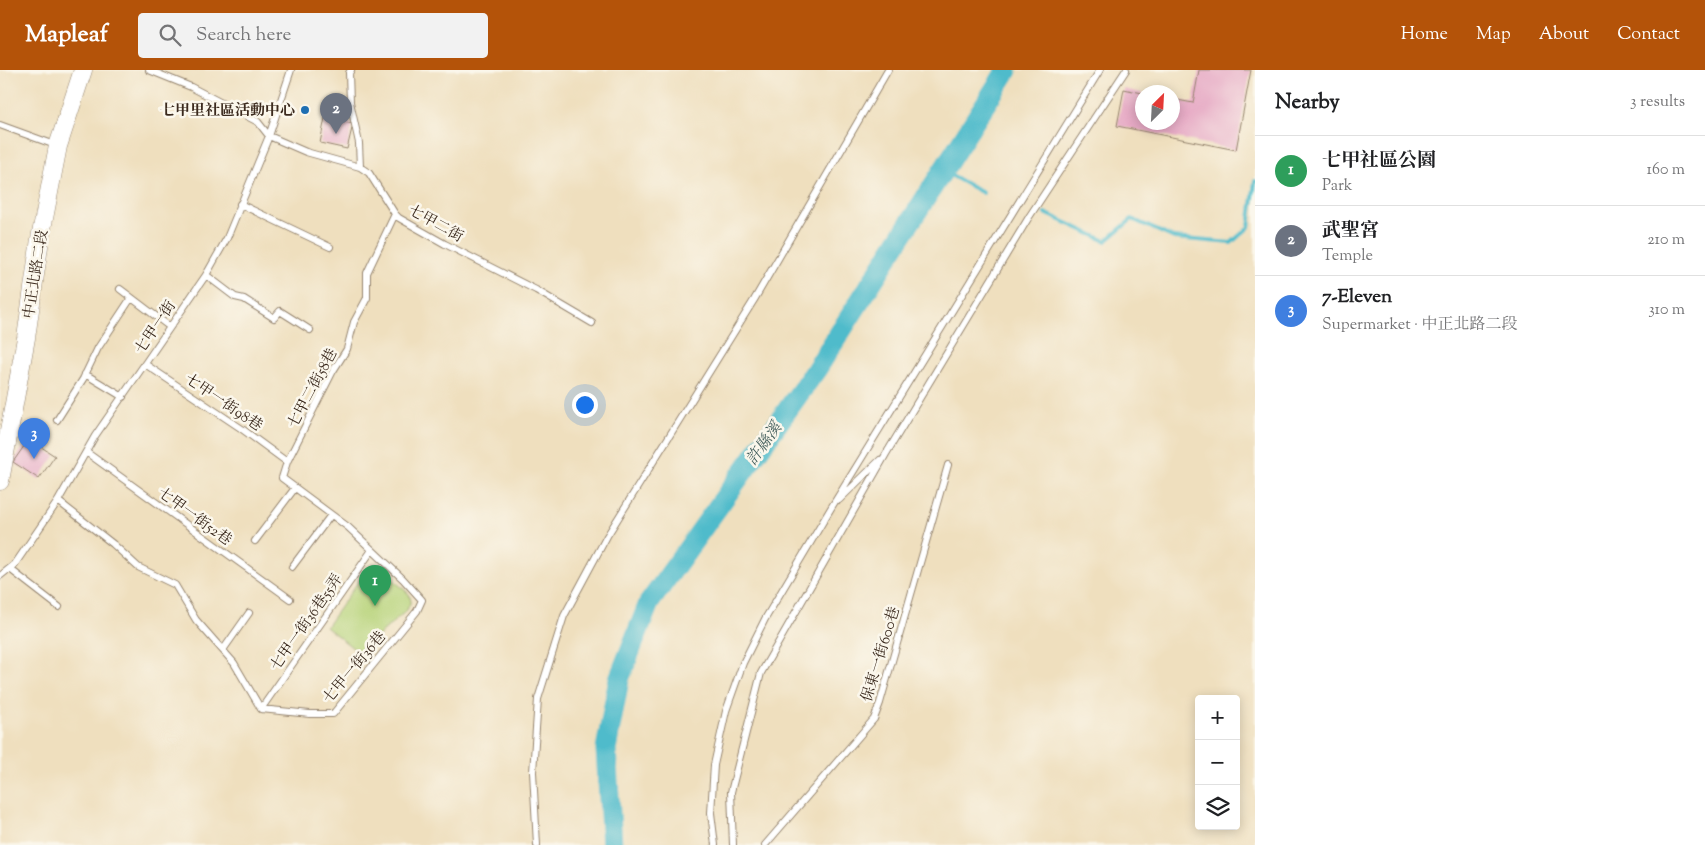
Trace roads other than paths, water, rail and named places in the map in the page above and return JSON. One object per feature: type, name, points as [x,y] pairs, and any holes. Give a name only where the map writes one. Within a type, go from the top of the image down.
[{"type":"main road","name":"中正北路二段","points":[[0,481],[26,338],[40,240],[58,146],[82,70]]},
{"type":"lane","points":[[149,70],[191,87],[258,122],[269,136],[306,152],[360,167],[359,144],[350,102],[349,74],[351,70]]},
{"type":"lane","name":"七甲一街","points":[[0,576],[10,569],[58,500],[86,452],[206,275],[226,238],[269,136],[292,70]]},
{"type":"lane","points":[[537,845],[533,772],[538,699],[564,616],[607,536],[754,300],[888,70]]},
{"type":"lane","points":[[715,845],[711,813],[714,766],[726,711],[743,663],[765,619],[831,508],[1100,70]]},
{"type":"lane","points":[[733,845],[731,792],[760,674],[886,454],[1030,217],[1126,70]]},
{"type":"lane","points":[[0,125],[58,146]]},
{"type":"lane","name":"七甲二街","points":[[360,167],[369,173],[395,214],[445,244],[536,290],[592,323]]},
{"type":"lane","points":[[240,204],[330,246]]},
{"type":"lane","name":"七甲二街58巷","points":[[287,462],[333,371],[347,349],[354,322],[367,298],[367,273],[395,214]]},
{"type":"lane","points":[[206,275],[235,297],[244,299],[274,318],[280,311],[310,330]]},
{"type":"lane","points":[[120,289],[170,327]]},
{"type":"lane","points":[[57,420],[85,374],[98,348],[131,298]]},
{"type":"lane","name":"七甲一街98巷","points":[[145,364],[242,429],[287,462]]},
{"type":"lane","points":[[85,374],[123,397]]},
{"type":"lane","name":"七甲一街52巷","points":[[86,452],[290,599]]},
{"type":"lane","points":[[831,508],[886,454]]},
{"type":"lane","name":"七甲一街36巷","points":[[261,709],[310,714],[332,714],[418,611],[422,600],[348,528],[282,478],[287,462]]},
{"type":"lane","name":"保東一街600巷","points":[[765,845],[874,719],[948,465]]},
{"type":"lane","points":[[255,540],[295,488]]},
{"type":"lane","points":[[58,500],[113,544],[138,567],[175,585],[196,620],[234,663],[261,709]]},
{"type":"lane","points":[[292,567],[331,515]]},
{"type":"lane","name":"七甲一街36巷55弄","points":[[261,709],[372,550]]},
{"type":"lane","points":[[10,569],[59,606]]},
{"type":"lane","points":[[223,650],[249,613]]},
{"type":"waterway","name":"許縣溪","points":[[612,845],[606,749],[619,679],[649,603],[816,370],[1007,70]]},
{"type":"waterway","points":[[943,171],[983,193]]},
{"type":"waterway","points":[[1045,213],[1106,241],[1132,219],[1174,238],[1231,243],[1249,227],[1255,181]]},
{"type":"place","name":"七甲里社區活動中心","points":[[305,110]]},
{"type":"place","name":"武聖宮","points":[[336,134]]},
{"type":"place","name":"7-Eleven","points":[[34,459]]},
{"type":"place","name":"七甲社區公園","points":[[375,606]]}]
